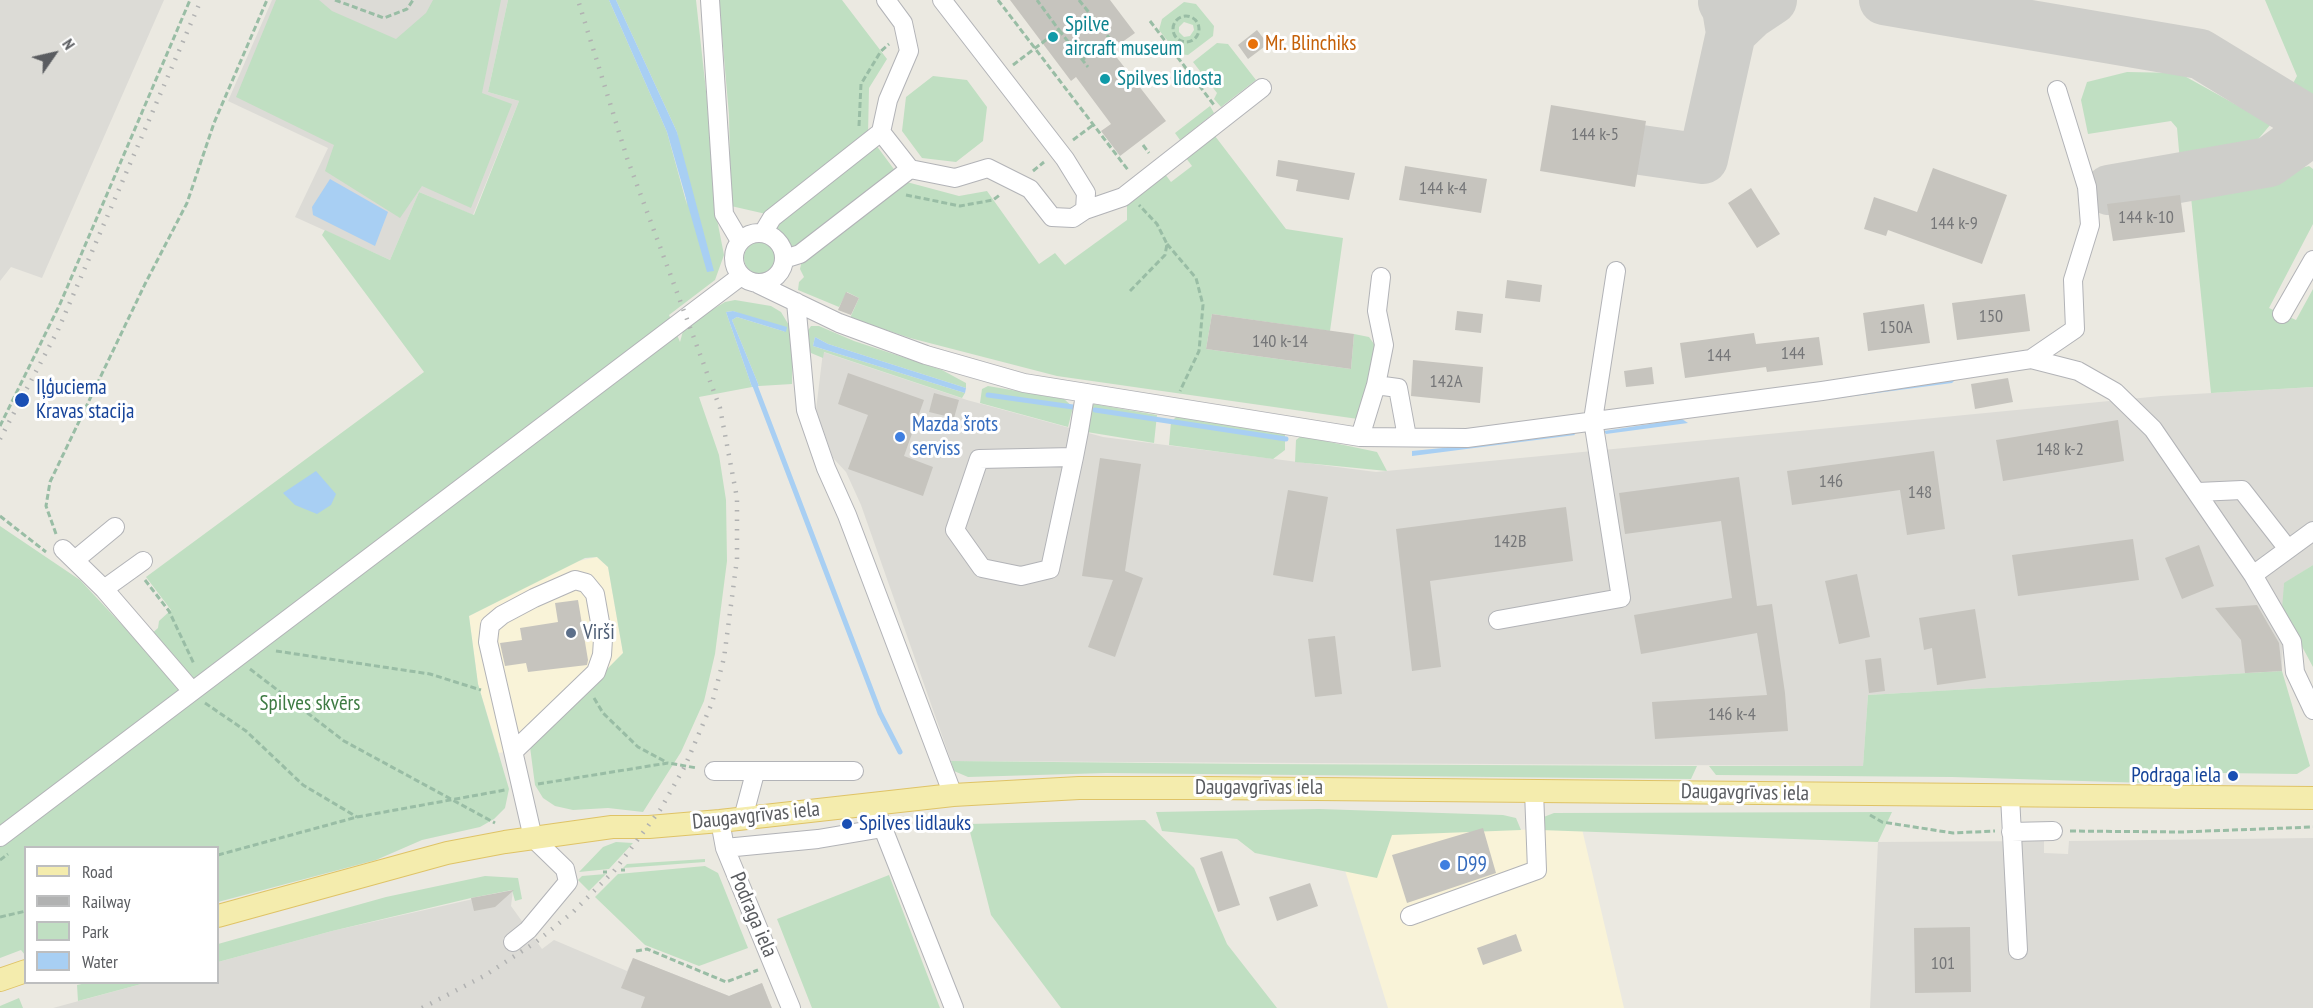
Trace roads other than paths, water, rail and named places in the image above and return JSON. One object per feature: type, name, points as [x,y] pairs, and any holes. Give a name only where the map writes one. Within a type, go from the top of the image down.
[{"type":"main road","name":"Daugavgrīvas iela","points":[[219,916],[447,853],[533,838],[612,827],[649,827],[720,821],[953,795],[1091,788],[2313,798]]},
{"type":"main road","points":[[0,980],[24,973]]},
{"type":"street","points":[[710,0],[724,214],[740,241]]},
{"type":"street","points":[[763,233],[772,218],[881,132],[888,100],[909,51],[903,23],[886,0]]},
{"type":"street","points":[[942,0],[1059,152],[1086,193],[1084,210]]},
{"type":"street","points":[[881,132],[910,170],[955,178],[988,168],[1019,181],[1030,189],[1052,218],[1073,218],[1084,210],[1132,189],[1262,88]]},
{"type":"street","points":[[2031,359],[2075,328],[2073,280],[2090,225],[2087,187],[2057,90]]},
{"type":"street","points":[[784,259],[800,254],[910,170]]},
{"type":"street","points":[[758,284],[773,279],[779,274],[784,259],[779,243],[763,233],[751,234],[740,241],[733,259],[741,276],[839,323],[926,355],[1024,383],[1085,395],[1360,437],[1467,438],[1822,391],[2031,359],[2078,371],[2115,392],[2153,429],[2198,492],[2253,575],[2292,642],[2295,672],[2313,710]]},
{"type":"street","points":[[2282,314],[2313,260]]},
{"type":"street","points":[[1498,620],[1620,598],[1593,420],[1616,271]]},
{"type":"street","points":[[0,837],[202,692],[232,660],[250,646],[741,276]]},
{"type":"street","points":[[1360,437],[1376,385],[1384,345],[1377,311],[1381,277]]},
{"type":"street","points":[[796,302],[806,410],[826,468],[847,515],[953,795]]},
{"type":"street","points":[[1376,385],[1398,388],[1407,437]]},
{"type":"street","points":[[1074,457],[979,459],[955,530],[982,568],[1021,576],[1050,569],[1074,457],[1085,395]]},
{"type":"street","points":[[2198,492],[2242,490],[2288,549]]},
{"type":"street","points":[[115,527],[69,554],[202,692]]},
{"type":"street","points":[[2253,575],[2313,531]]},
{"type":"street","points":[[104,589],[139,564]]},
{"type":"street","points":[[513,942],[528,930],[568,882],[565,869],[533,838],[488,642],[490,625],[502,615],[534,598],[575,580],[586,583],[595,594],[603,639],[602,655],[596,672],[514,751]]},
{"type":"street","points":[[714,771],[755,773],[854,771]]},
{"type":"street","points":[[743,818],[755,773]]},
{"type":"street","points":[[1410,916],[1537,870],[1534,791]]},
{"type":"street","points":[[2010,796],[2018,950]]},
{"type":"street","points":[[873,803],[954,1008]]},
{"type":"street","name":"Podraga iela","points":[[720,821],[725,848],[791,1008]]},
{"type":"street","points":[[725,848],[818,839],[883,828]]},
{"type":"street","points":[[2011,832],[2053,831]]},
{"type":"water","points":[[609,0],[616,0],[677,132],[714,271],[707,272],[667,132]]},
{"type":"water","points":[[330,179],[388,212],[375,246],[313,215],[312,207]]},
{"type":"water","points":[[733,311],[787,327],[786,332],[737,317],[732,320],[759,386],[752,387],[726,312]]},
{"type":"water","points":[[815,337],[828,344],[966,388],[965,393],[813,346]]},
{"type":"water","points":[[1952,378],[1954,381],[1952,383],[1711,415],[1710,413]]},
{"type":"water","points":[[1682,419],[1688,423],[1606,434],[1604,431]]},
{"type":"water","points":[[1573,432],[1575,435],[1412,456],[1412,451]]},
{"type":"water","points":[[316,471],[336,494],[331,505],[317,514],[295,505],[283,493]]},
{"type":"waterway","points":[[754,383],[880,713],[900,752]]},
{"type":"waterway","points":[[988,395],[1073,407]]},
{"type":"waterway","points":[[1095,410],[1286,439]]},
{"type":"railway","points":[[0,439],[58,330],[201,0]]},
{"type":"railway","points":[[422,1008],[484,976],[536,942],[573,912],[614,871],[660,810],[685,766],[712,703],[724,658],[737,559],[737,498],[720,408],[627,158],[578,0]]},
{"type":"place","name":"Spilve aircraft museum","points":[[1053,37]]},
{"type":"place","name":"Mr. Blinchiks","points":[[1253,44]]},
{"type":"place","name":"Spilves lidosta","points":[[1105,79]]},
{"type":"place","name":"Iļģuciema Kravas stacija","points":[[22,400]]},
{"type":"place","name":"Mazda šrots serviss","points":[[900,437]]},
{"type":"place","name":"Virši","points":[[571,633]]},
{"type":"place","name":"Podraga iela","points":[[2233,776]]},
{"type":"place","name":"Spilves lidlauks","points":[[847,824]]},
{"type":"place","name":"D99","points":[[1445,865]]},
{"type":"park label","name":"Spilves skvērs","points":[[310,704]]}]
